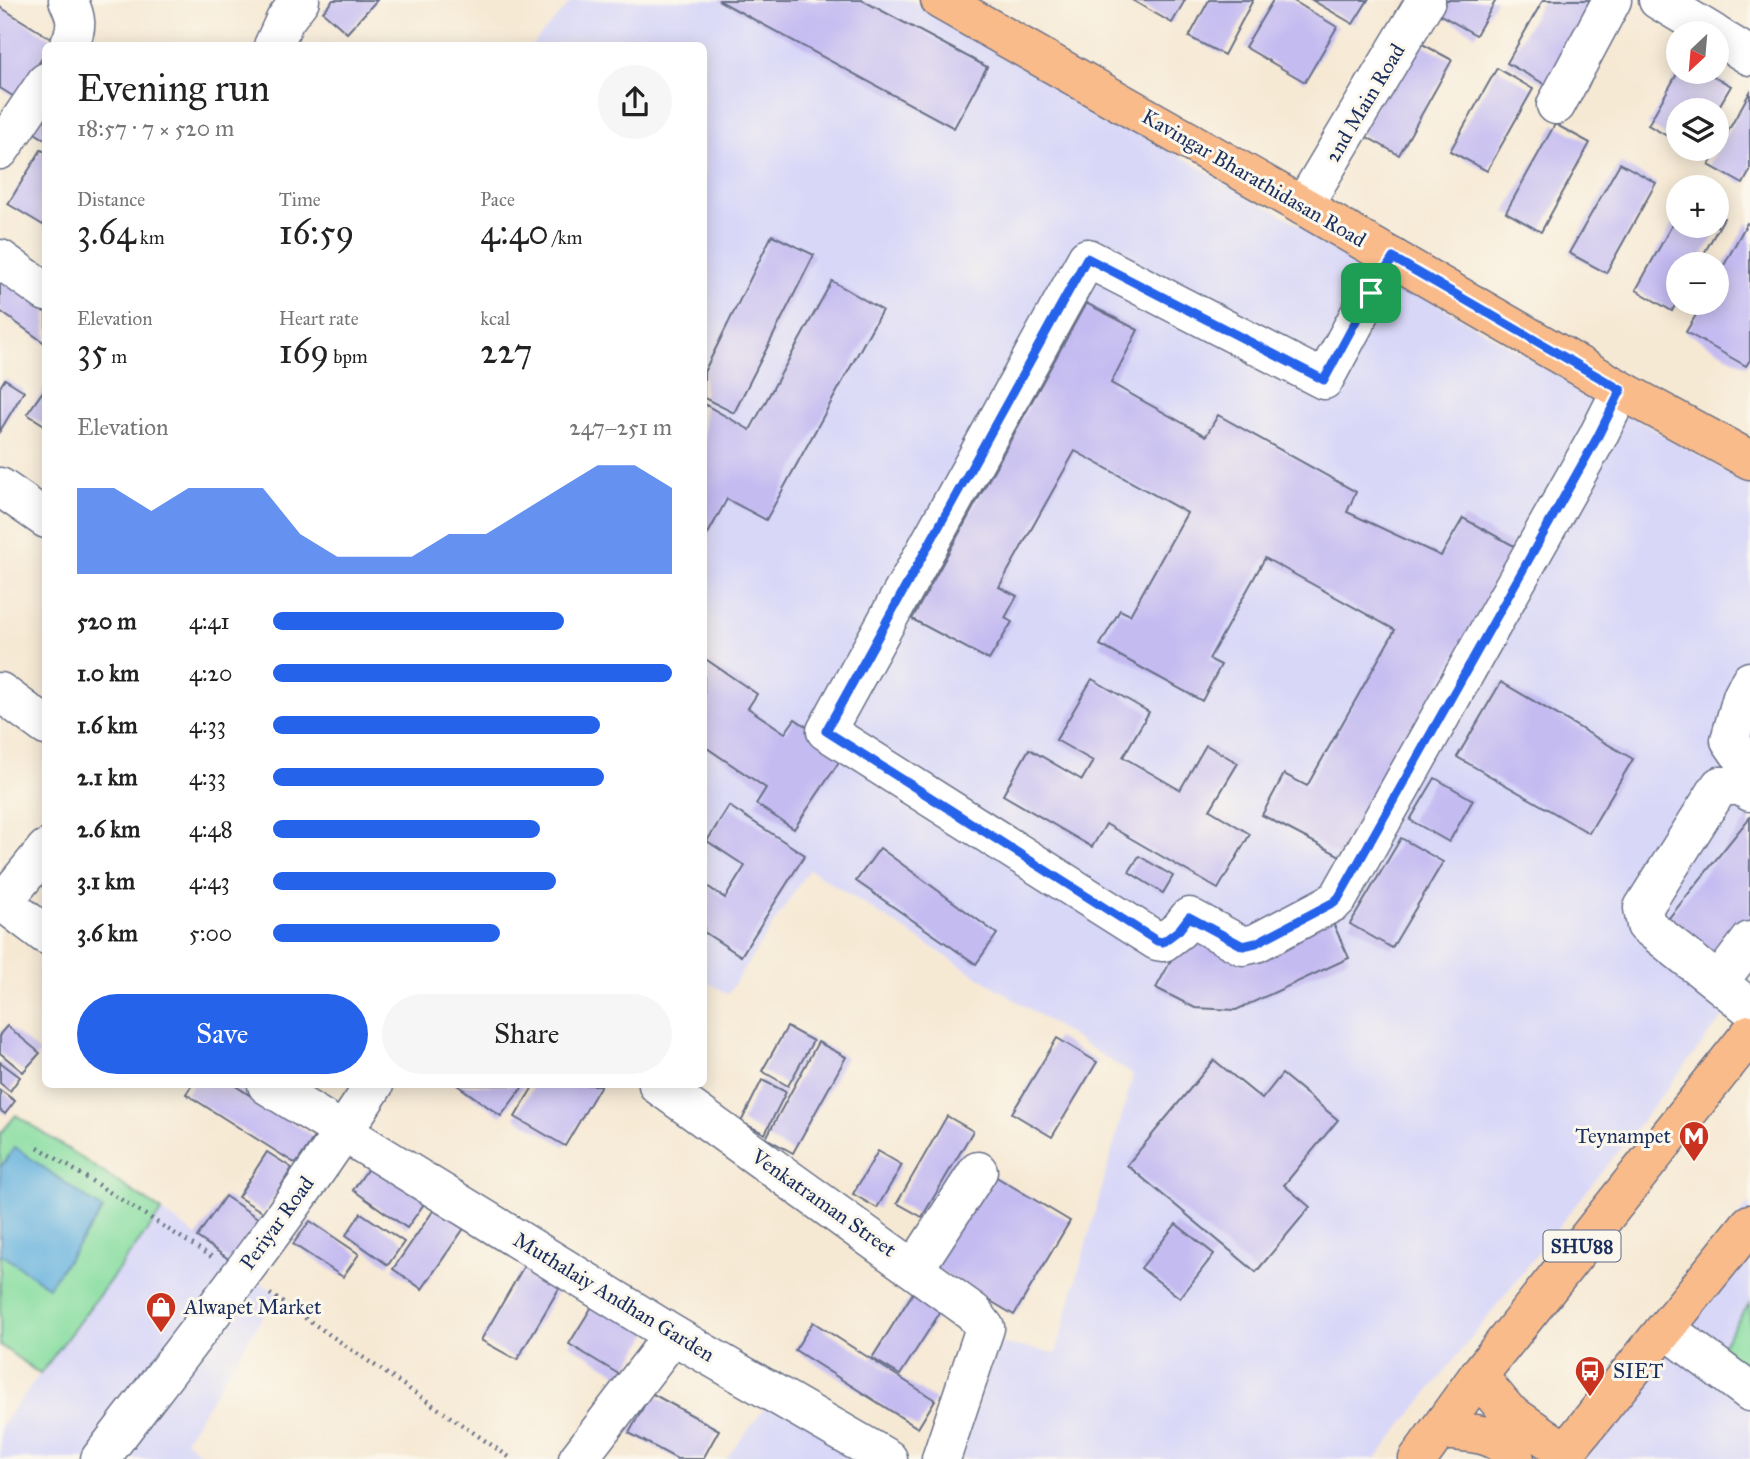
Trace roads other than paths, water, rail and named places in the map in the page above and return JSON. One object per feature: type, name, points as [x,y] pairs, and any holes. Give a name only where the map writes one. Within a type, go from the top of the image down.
[{"type":"main road","name":"Kavingar Bharathidasan Road","points":[[940,0],[1621,390],[1750,460]]},
{"type":"main road","name":"SHU88","points":[[1429,1444],[1478,1376],[1750,1034]]},
{"type":"main road","points":[[1478,1376],[1508,1412],[1563,1456],[1750,1224]]},
{"type":"main road","points":[[1429,1444],[1490,1436],[1509,1448],[1515,1459]]},
{"type":"street","points":[[275,42],[285,20],[300,0]]},
{"type":"street","name":"2nd Main Road","points":[[1303,206],[1426,0]]},
{"type":"street","points":[[1556,105],[1612,0]]},
{"type":"street","points":[[1658,0],[1693,21]]},
{"type":"street","points":[[1729,43],[1750,56]]},
{"type":"street","points":[[0,150],[42,88]]},
{"type":"street","points":[[0,258],[42,289]]},
{"type":"street","points":[[1393,258],[1324,380],[1087,258],[826,731],[1157,941],[1163,942],[1179,930],[1189,917],[1243,946],[1256,943],[1339,897],[1597,438],[1621,390]]},
{"type":"street","points":[[0,487],[42,516]]},
{"type":"street","points":[[1750,681],[1742,697],[1730,740],[1739,753],[1750,759]]},
{"type":"street","points":[[0,692],[42,723]]},
{"type":"street","points":[[1750,792],[1741,786],[1720,786],[1643,908],[1646,925],[1750,1007]]},
{"type":"street","points":[[42,854],[1,901],[42,932]]},
{"type":"street","points":[[1719,982],[1750,941]]},
{"type":"street","name":"Muthalaiy Andhan Garden","points":[[272,1088],[673,1335],[888,1459]]},
{"type":"street","name":"Periyar Road","points":[[100,1459],[241,1275],[372,1088]]},
{"type":"street","name":"Venkatraman Street","points":[[662,1088],[973,1312],[985,1328],[941,1459]]},
{"type":"street","points":[[915,1268],[978,1171]]},
{"type":"street","points":[[1666,1329],[1750,1392]]},
{"type":"street","points":[[578,1459],[673,1335]]},
{"type":"water","points":[[15,1147],[103,1210],[48,1287],[0,1253],[0,1168]]},
{"type":"place","name":"Teynampet","points":[[1694,1163]]},
{"type":"place","name":"Alwapet Market","points":[[161,1334]]},
{"type":"place","name":"SIET","points":[[1590,1398]]}]
